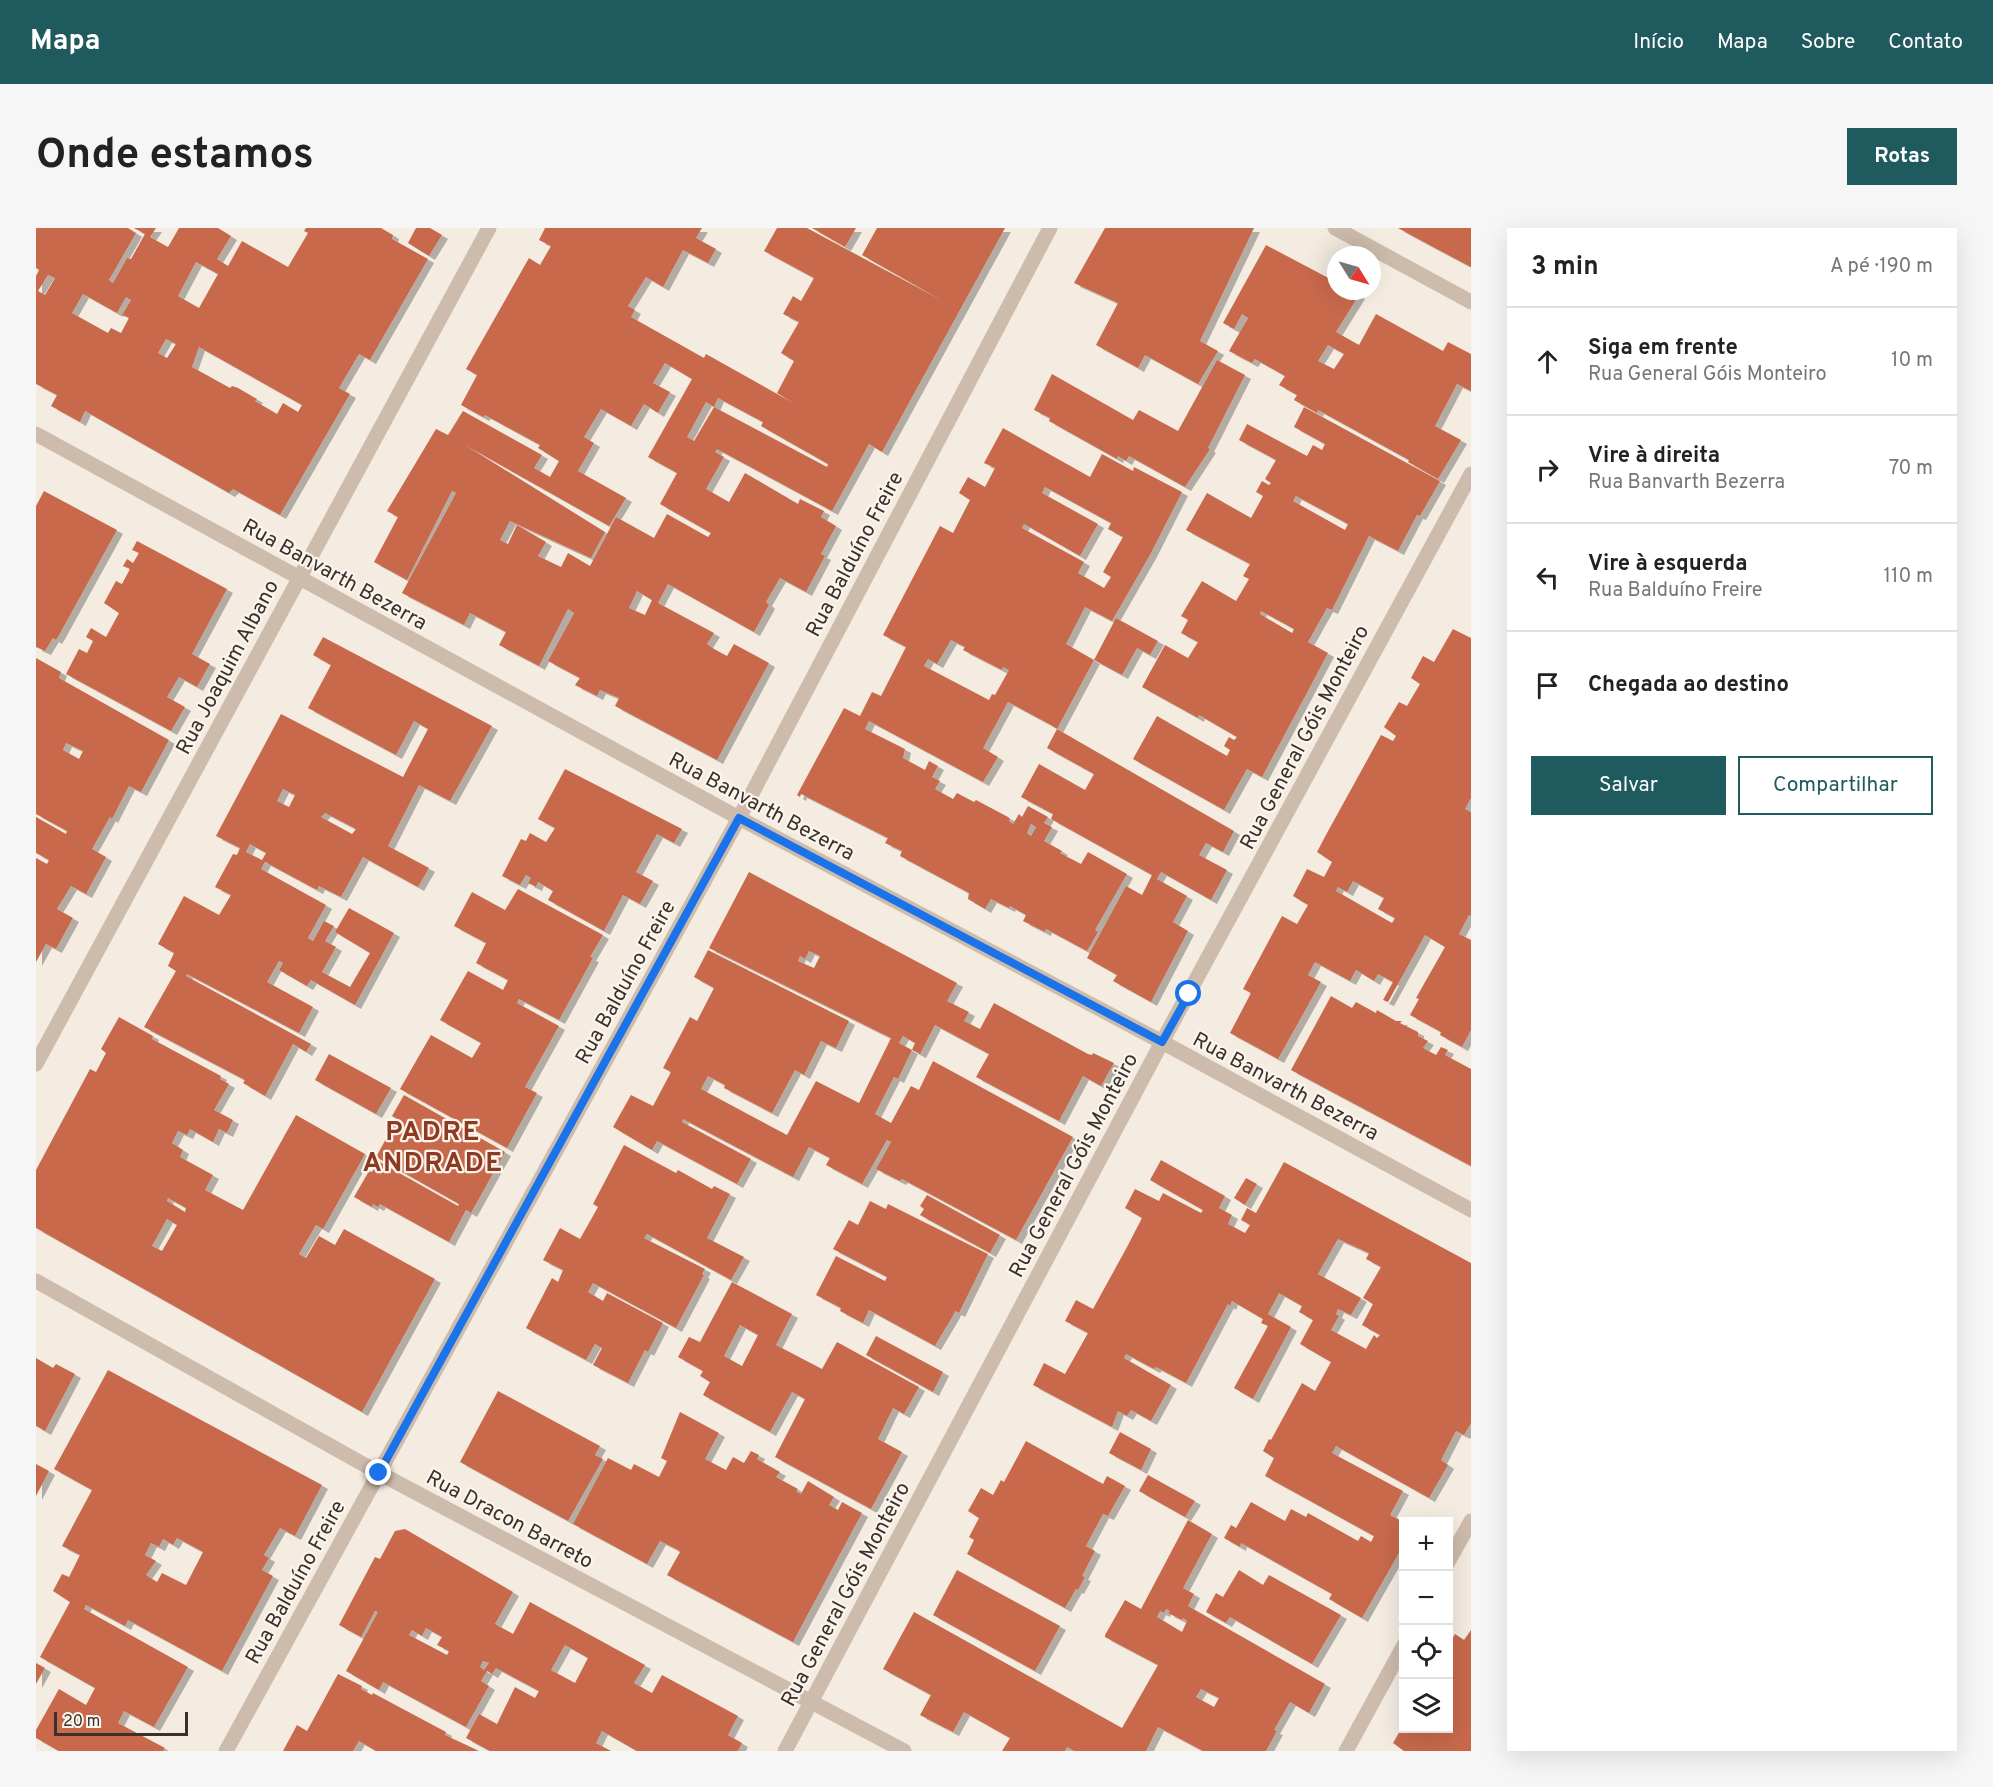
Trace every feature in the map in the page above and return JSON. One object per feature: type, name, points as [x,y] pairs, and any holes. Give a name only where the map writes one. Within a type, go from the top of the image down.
[{"type":"street","name":"Rua Joaquim Albano","points":[[36,1064],[489,228]]},
{"type":"street","name":"Rua Balduíno Freire","points":[[226,1751],[739,818],[1050,228]]},
{"type":"street","points":[[1335,228],[1471,302]]},
{"type":"street","name":"Rua Banvarth Bezerra","points":[[36,434],[739,818],[1162,1042],[1471,1210]]},
{"type":"street","name":"Rua General Góis Monteiro","points":[[784,1751],[1162,1042],[1471,474]]},
{"type":"street","name":"Rua Dracon Barreto","points":[[36,1281],[379,1473],[904,1751]]},
{"type":"street","points":[[1453,1555],[1471,1521]]},
{"type":"street","points":[[1346,1751],[1399,1654]]},
{"type":"building","points":[[36,228],[128,228],[136,233],[109,280],[113,283],[127,258],[131,259],[145,234],[134,228],[156,228],[150,237],[168,247],[179,228],[218,228],[231,236],[217,259],[228,266],[242,241],[288,267],[308,233],[304,231],[306,228],[381,228],[393,235],[392,239],[428,259],[370,360],[359,354],[339,388],[350,394],[280,515],[233,489],[229,493],[85,411],[80,422],[51,406],[57,395],[36,384],[36,276],[39,270],[36,268]],"holes":[[[196,262],[218,274],[199,308],[178,296]],[[48,275],[55,278],[45,295],[38,291]],[[83,294],[117,313],[126,297],[131,300],[122,315],[129,318],[121,333],[111,328],[108,333],[72,313]],[[166,339],[176,344],[167,358],[158,353]],[[199,347],[302,405],[298,412],[283,403],[277,414],[238,388],[232,386],[230,388],[192,367]]]},
{"type":"building","points":[[416,228],[430,228],[442,235],[429,256],[408,243]]},
{"type":"building","points":[[545,228],[702,228],[696,238],[716,249],[708,263],[683,250],[663,287],[646,277],[628,306],[635,310],[631,317],[704,358],[706,354],[795,404],[777,393],[794,361],[781,353],[799,322],[783,314],[793,296],[801,301],[814,278],[764,251],[777,228],[807,228],[943,301],[862,255],[877,228],[1005,228],[882,452],[869,444],[832,511],[717,449],[715,452],[724,457],[706,489],[729,502],[745,473],[798,504],[800,499],[824,511],[821,517],[836,526],[821,554],[825,556],[806,592],[780,578],[766,602],[769,605],[754,632],[668,584],[658,603],[714,633],[707,644],[714,649],[727,656],[734,644],[769,663],[717,760],[615,706],[619,698],[600,690],[597,696],[575,685],[580,678],[548,661],[574,613],[568,609],[539,666],[499,645],[506,632],[470,613],[464,625],[402,593],[456,493],[452,491],[407,580],[374,562],[398,517],[387,511],[436,429],[448,435],[463,411],[542,455],[534,468],[550,477],[559,461],[538,448],[540,445],[485,415],[483,417],[461,405],[477,375],[466,369],[529,258],[540,265],[551,246],[539,240]],"holes":[[[665,363],[692,379],[648,457],[677,473],[660,504],[711,533],[708,537],[667,514],[654,538],[616,517],[590,566],[568,553],[561,567],[538,556],[546,542],[517,525],[508,544],[500,540],[510,521],[591,558],[605,532],[465,445],[609,526],[626,498],[578,471],[594,443],[584,437],[601,409],[631,426],[644,404],[658,413],[670,392],[653,383]],[[718,398],[763,422],[761,426],[828,464],[827,467],[714,407]],[[706,402],[714,407],[694,441],[687,437]],[[637,591],[652,600],[645,615],[629,608]]]},
{"type":"building","points":[[812,228],[856,228],[845,247]]},
{"type":"building","points":[[1105,228],[1254,228],[1200,341],[1218,351],[1198,384],[1145,355],[1138,368],[1096,345],[1118,303],[1074,283]]},
{"type":"building","points":[[1398,228],[1471,228],[1471,267],[1435,248]]},
{"type":"building","points":[[1266,245],[1327,277],[1327,300],[1356,300],[1336,332],[1359,345],[1376,314],[1443,351],[1448,342],[1471,354],[1471,391],[1457,384],[1435,426],[1461,440],[1438,479],[1408,462],[1409,460],[1318,410],[1317,413],[1294,400],[1297,395],[1279,385],[1285,376],[1255,359],[1252,363],[1229,351],[1248,318],[1242,314],[1234,329],[1223,323]],"holes":[[[1328,345],[1344,354],[1334,369],[1318,361]]]},
{"type":"building","points":[[1217,360],[1245,375],[1208,448],[1210,449],[1185,487],[1129,456],[1126,461],[1118,456],[1117,459],[1049,421],[1050,418],[1034,410],[1052,374],[1133,420],[1139,410],[1178,431]]},
{"type":"building","points":[[1304,407],[1440,481],[1420,516],[1417,515],[1398,551],[1369,536],[1332,610],[1327,608],[1308,642],[1328,653],[1309,689],[1262,777],[1247,769],[1224,810],[1133,759],[1157,716],[1227,756],[1230,750],[1224,746],[1229,737],[1234,740],[1237,737],[1142,687],[1165,645],[1188,658],[1198,642],[1181,633],[1188,620],[1181,616],[1202,581],[1236,601],[1249,579],[1243,576],[1250,564],[1186,530],[1207,493],[1251,518],[1263,496],[1256,492],[1262,481],[1269,485],[1271,483],[1265,479],[1276,460],[1239,440],[1247,424],[1307,456],[1313,445],[1322,450],[1325,444],[1294,427]],"holes":[[[1296,496],[1348,524],[1345,530],[1293,501]],[[1261,611],[1294,629],[1292,633],[1260,614]]]},
{"type":"building","points":[[1003,428],[1090,477],[1102,454],[1133,471],[1134,467],[1182,492],[1151,553],[1112,621],[1085,607],[1066,644],[1094,660],[1057,729],[1008,702],[983,748],[998,757],[983,782],[869,721],[865,729],[905,749],[903,758],[925,770],[929,761],[938,766],[932,777],[940,781],[935,789],[953,799],[957,793],[974,802],[976,800],[1008,817],[1013,824],[1019,814],[1022,817],[1028,806],[1048,817],[1044,823],[1052,827],[1044,841],[1062,851],[1060,853],[1081,864],[1088,852],[1127,874],[1095,930],[1098,932],[1087,951],[1046,929],[1045,932],[1023,921],[1026,915],[1010,906],[1009,908],[991,899],[985,909],[968,899],[969,893],[900,856],[902,851],[885,843],[888,838],[801,794],[800,797],[797,795],[844,708],[860,716],[872,692],[881,696],[906,647],[883,635],[940,526],[953,533],[970,500],[959,493],[968,477],[985,487],[995,468],[984,463]],"holes":[[[1045,487],[1111,523],[1108,529],[1123,537],[1103,572],[1111,577],[1104,588],[1078,573],[1084,562],[1022,528],[1024,524],[1080,556],[1098,524],[1042,493]],[[951,640],[965,647],[963,650],[1002,670],[1003,667],[1009,670],[995,695],[992,694],[989,700],[924,666],[928,659],[937,664]],[[1031,824],[1036,827],[1031,836],[1027,833]]]},
{"type":"building","points":[[44,491],[117,530],[58,637],[56,640],[53,638],[45,651],[36,647],[36,506]]},
{"type":"building","points":[[137,541],[227,589],[192,654],[210,664],[197,687],[179,677],[167,697],[185,707],[171,731],[66,674],[79,649],[87,653],[93,641],[86,637],[91,628],[106,637],[119,613],[104,603],[116,581],[122,584],[130,569],[123,566],[127,559],[133,563],[139,553],[132,550]]},
{"type":"building","points":[[1116,618],[1158,641],[1150,655],[1137,648],[1122,675],[1094,660]]},
{"type":"building","points":[[1453,629],[1471,638],[1471,798],[1465,809],[1471,812],[1471,916],[1469,915],[1459,934],[1471,940],[1471,1030],[1462,1047],[1410,1015],[1419,999],[1416,998],[1445,947],[1425,935],[1388,1002],[1383,1000],[1393,982],[1378,974],[1374,981],[1356,970],[1350,981],[1315,962],[1308,975],[1321,982],[1278,1059],[1230,1033],[1251,993],[1243,989],[1282,916],[1297,924],[1308,905],[1293,896],[1307,869],[1324,877],[1332,862],[1317,852],[1381,735],[1393,741],[1396,736],[1384,727],[1399,702],[1407,706],[1420,684],[1411,678],[1423,656],[1434,662]],"holes":[[[1353,881],[1384,898],[1378,909],[1395,918],[1392,923],[1336,891],[1338,887],[1347,892]]]},
{"type":"building","points":[[323,637],[492,726],[450,801],[419,785],[388,846],[429,868],[418,887],[363,857],[341,897],[319,886],[317,890],[265,862],[261,869],[326,905],[308,938],[313,941],[324,921],[334,926],[325,941],[336,947],[322,972],[350,987],[370,953],[335,932],[349,908],[394,933],[355,1005],[311,980],[307,986],[279,970],[283,963],[279,961],[267,982],[313,1007],[299,1033],[187,974],[186,976],[311,1044],[306,1052],[293,1044],[265,1096],[243,1083],[245,1080],[144,1027],[176,971],[168,966],[174,953],[158,944],[184,896],[219,915],[231,895],[215,887],[233,854],[237,855],[240,848],[216,836],[281,714],[403,777],[428,729],[414,721],[396,755],[308,708],[331,665],[313,655]],"holes":[[[283,789],[295,795],[289,807],[277,801]],[[325,813],[356,829],[352,834],[321,817]],[[250,844],[266,853],[262,860],[246,852]]]},
{"type":"building","points":[[36,658],[61,672],[59,678],[169,740],[141,792],[129,786],[112,819],[110,817],[92,849],[106,857],[86,894],[71,886],[57,909],[73,918],[56,949],[46,944],[36,962],[36,858],[47,864],[49,860],[36,853],[36,817],[66,834],[67,831],[36,814]],"holes":[[[66,743],[83,751],[79,759],[63,750]]]},
{"type":"building","points":[[1057,729],[1234,831],[1223,852],[1206,843],[1199,855],[1227,870],[1211,900],[1161,872],[1157,879],[1187,896],[1173,922],[1188,931],[1151,1002],[1113,981],[1117,975],[1087,958],[1126,886],[1142,895],[1152,875],[1051,819],[1053,814],[1021,797],[1039,764],[1085,790],[1094,774],[1047,748]]},
{"type":"building","points":[[565,769],[682,829],[674,843],[657,834],[636,872],[653,881],[640,904],[623,895],[604,931],[548,900],[553,891],[538,882],[536,887],[528,883],[531,878],[526,875],[520,885],[502,876],[521,839],[526,841],[530,833],[546,842],[555,828],[538,819]]},
{"type":"building","points":[[749,872],[957,983],[947,1001],[969,1012],[964,1021],[980,1029],[994,1003],[1088,1054],[1093,1053],[1114,1063],[1101,1086],[1083,1076],[1059,1121],[976,1077],[989,1054],[935,1025],[920,1054],[912,1050],[898,1079],[894,1077],[875,1114],[891,1123],[911,1086],[919,1090],[933,1061],[1073,1137],[1016,1240],[902,1179],[900,1181],[876,1169],[891,1142],[887,1140],[862,1184],[826,1165],[830,1158],[809,1147],[793,1177],[683,1119],[682,1122],[751,1159],[737,1184],[657,1141],[652,1150],[613,1127],[631,1095],[653,1106],[671,1072],[663,1068],[690,1017],[697,1021],[714,988],[694,977],[708,950],[849,1021],[836,1048],[821,1041],[804,1075],[795,1070],[772,1113],[724,1088],[725,1085],[708,1076],[701,1089],[787,1135],[816,1081],[859,1103],[891,1038],[709,948]],"holes":[[[809,951],[820,956],[814,968],[798,961],[800,956],[805,959]],[[903,1036],[915,1043],[912,1050],[899,1043]]]},
{"type":"building","points":[[518,889],[603,935],[559,1020],[519,999],[517,1003],[559,1026],[525,1087],[537,1093],[507,1148],[400,1089],[431,1035],[472,1058],[481,1043],[440,1020],[468,971],[503,990],[508,980],[476,963],[486,943],[454,926],[472,892],[505,910]]},
{"type":"building","points":[[1331,996],[1352,1008],[1356,1002],[1376,1013],[1377,1010],[1396,1021],[1402,1021],[1400,1023],[1418,1032],[1418,1036],[1428,1041],[1423,1048],[1436,1055],[1441,1047],[1448,1050],[1445,1055],[1471,1069],[1471,1166],[1291,1070]]},
{"type":"building","points":[[119,1017],[153,1036],[152,1039],[221,1076],[220,1079],[229,1084],[214,1110],[233,1120],[227,1133],[219,1129],[213,1142],[190,1129],[187,1135],[178,1131],[172,1143],[183,1150],[180,1157],[213,1175],[205,1190],[243,1210],[296,1115],[365,1154],[323,1229],[316,1225],[299,1254],[306,1258],[319,1236],[335,1245],[344,1229],[435,1279],[362,1412],[36,1228],[36,1170],[90,1069],[96,1072],[106,1053],[101,1049]],"holes":[[[168,1198],[186,1208],[185,1212],[167,1201]],[[167,1219],[177,1225],[162,1251],[152,1246]]]},
{"type":"building","points":[[329,1054],[391,1088],[376,1114],[315,1080]]},
{"type":"building","points":[[404,1095],[505,1152],[471,1213],[466,1210],[449,1242],[380,1204],[378,1207],[373,1204],[372,1207],[354,1197],[369,1171],[372,1172],[378,1161],[458,1206],[459,1204],[376,1157],[397,1119],[392,1116]]},
{"type":"building","points":[[624,1145],[676,1173],[678,1170],[712,1189],[714,1186],[730,1194],[707,1238],[744,1257],[731,1280],[647,1234],[644,1238],[705,1269],[676,1328],[593,1283],[588,1292],[603,1301],[607,1293],[663,1323],[648,1352],[645,1350],[628,1383],[593,1365],[602,1348],[595,1344],[586,1360],[526,1328],[552,1278],[558,1282],[563,1270],[543,1260],[560,1228],[580,1239],[598,1207],[593,1204]]},
{"type":"building","points":[[1161,1160],[1225,1196],[1219,1208],[1232,1215],[1228,1224],[1245,1233],[1250,1225],[1241,1220],[1247,1208],[1256,1213],[1284,1162],[1471,1263],[1471,1423],[1464,1435],[1456,1431],[1441,1460],[1448,1465],[1429,1498],[1336,1446],[1332,1453],[1403,1491],[1390,1515],[1399,1520],[1399,1553],[1362,1618],[1329,1599],[1332,1594],[1241,1543],[1240,1547],[1224,1538],[1231,1525],[1236,1528],[1251,1502],[1285,1521],[1291,1509],[1306,1517],[1308,1513],[1358,1541],[1361,1536],[1371,1542],[1374,1536],[1265,1476],[1274,1458],[1263,1451],[1269,1439],[1271,1440],[1302,1383],[1315,1391],[1331,1362],[1300,1344],[1313,1320],[1299,1312],[1302,1306],[1279,1293],[1268,1314],[1291,1327],[1253,1399],[1234,1388],[1268,1326],[1261,1323],[1263,1319],[1232,1301],[1230,1306],[1228,1304],[1186,1383],[1126,1354],[1124,1358],[1171,1385],[1151,1421],[1131,1410],[1127,1416],[1118,1411],[1112,1427],[1033,1385],[1044,1363],[1065,1374],[1088,1333],[1065,1321],[1076,1300],[1093,1309],[1127,1247],[1142,1218],[1125,1208],[1135,1189],[1159,1201],[1163,1193],[1201,1213],[1203,1210],[1150,1180]],"holes":[[[1338,1239],[1369,1253],[1366,1259],[1381,1267],[1363,1298],[1373,1304],[1362,1325],[1380,1335],[1377,1338],[1374,1335],[1366,1349],[1331,1330],[1339,1316],[1336,1314],[1338,1309],[1351,1315],[1361,1298],[1318,1274]]]},
{"type":"building","points":[[1246,1178],[1257,1184],[1245,1205],[1234,1198]]},
{"type":"building","points":[[927,1195],[1000,1235],[990,1253],[920,1215],[924,1209],[920,1206]]},
{"type":"building","points":[[870,1201],[886,1209],[888,1204],[988,1254],[959,1313],[955,1311],[935,1346],[869,1310],[863,1323],[816,1295],[836,1256],[885,1281],[887,1277],[833,1249],[849,1220],[858,1225]]},
{"type":"building","points":[[732,1282],[792,1314],[776,1345],[822,1369],[837,1342],[919,1387],[904,1414],[893,1408],[878,1439],[902,1452],[871,1509],[775,1457],[805,1399],[792,1392],[770,1432],[703,1395],[710,1382],[700,1376],[703,1371],[678,1357],[689,1337],[700,1342]],"holes":[[[740,1325],[758,1335],[742,1366],[724,1356]]]},
{"type":"building","points":[[876,1336],[943,1372],[933,1392],[866,1355]]},
{"type":"building","points":[[36,1358],[53,1368],[56,1364],[75,1374],[45,1431],[36,1426]]},
{"type":"building","points":[[108,1370],[322,1485],[295,1536],[280,1528],[264,1555],[269,1558],[262,1570],[273,1576],[222,1671],[128,1620],[125,1626],[86,1605],[84,1609],[188,1667],[154,1727],[124,1711],[118,1723],[165,1748],[163,1751],[59,1751],[36,1738],[36,1730],[59,1689],[86,1705],[95,1688],[40,1657],[70,1602],[53,1591],[62,1574],[69,1577],[80,1555],[62,1546],[92,1490],[54,1469]],"holes":[[[177,1538],[203,1552],[186,1585],[162,1573],[157,1582],[146,1575],[156,1561],[145,1555],[151,1543],[159,1547],[163,1539],[173,1545]]]},
{"type":"building","points":[[498,1391],[600,1446],[595,1455],[603,1459],[568,1521],[460,1462]]},
{"type":"building","points":[[680,1412],[719,1433],[705,1459],[726,1470],[733,1457],[744,1463],[751,1451],[759,1455],[757,1459],[780,1472],[776,1477],[798,1489],[796,1491],[801,1494],[808,1481],[834,1497],[829,1505],[838,1510],[842,1502],[862,1513],[793,1642],[667,1575],[680,1552],[678,1550],[660,1541],[647,1564],[573,1524],[608,1458],[631,1470],[634,1464],[659,1477],[667,1461],[661,1458]]},
{"type":"building","points":[[1120,1432],[1151,1449],[1141,1470],[1109,1453]]},
{"type":"building","points":[[1026,1441],[1103,1484],[1107,1476],[1125,1486],[1108,1516],[1103,1514],[1086,1546],[1095,1551],[1082,1576],[1085,1577],[1065,1608],[967,1554],[974,1540],[969,1537],[979,1518],[968,1511],[981,1488],[993,1495],[1001,1480],[1004,1482]]},
{"type":"building","points":[[36,1464],[49,1471],[36,1496]]},
{"type":"building","points":[[1148,1475],[1195,1501],[1185,1517],[1139,1491]]},
{"type":"building","points":[[1188,1520],[1212,1534],[1183,1588],[1194,1594],[1188,1606],[1325,1684],[1309,1713],[1290,1702],[1274,1730],[1277,1731],[1266,1751],[1203,1751],[1158,1727],[1146,1751],[1074,1751],[1067,1747],[1065,1751],[1002,1751],[1010,1738],[964,1712],[953,1732],[920,1715],[931,1695],[883,1669],[914,1612],[1122,1728],[1158,1665],[1105,1635],[1125,1600],[1141,1609]],"holes":[[[1166,1609],[1170,1611],[1168,1613],[1187,1621],[1182,1632],[1157,1617],[1160,1611],[1164,1613]],[[1201,1689],[1219,1698],[1214,1707],[1196,1697]]]},
{"type":"building","points":[[405,1529],[513,1592],[495,1624],[513,1634],[530,1602],[645,1665],[634,1683],[652,1693],[662,1675],[738,1716],[728,1735],[742,1743],[738,1751],[637,1751],[602,1731],[596,1743],[611,1751],[490,1751],[466,1738],[479,1714],[497,1724],[515,1687],[535,1698],[539,1691],[496,1668],[492,1674],[487,1671],[481,1681],[489,1686],[466,1727],[383,1682],[379,1690],[346,1671],[378,1612],[375,1611],[361,1637],[339,1625],[375,1557],[380,1559],[395,1531]],"holes":[[[426,1628],[442,1637],[437,1645],[449,1651],[447,1655],[409,1635],[412,1630],[422,1636]],[[565,1645],[588,1658],[575,1683],[551,1670]],[[483,1661],[489,1663],[484,1670],[480,1667]]]},
{"type":"building","points":[[957,1570],[1060,1626],[1035,1671],[933,1615]]},
{"type":"building","points":[[1239,1570],[1263,1585],[1269,1575],[1341,1615],[1312,1664],[1230,1617],[1226,1623],[1206,1612],[1216,1593],[1223,1597]]},
{"type":"building","points":[[1471,1630],[1471,1751],[1404,1751],[1393,1743],[1399,1733],[1453,1733],[1453,1638],[1455,1634],[1464,1640]]},
{"type":"building","points":[[36,1663],[45,1668],[36,1684]]},
{"type":"building","points":[[338,1674],[362,1686],[361,1689],[372,1695],[373,1693],[446,1732],[445,1735],[479,1751],[376,1751],[359,1741],[353,1751],[283,1751],[297,1725],[307,1731]]},
{"type":"district","name":"PADRE ANDRADE","points":[[433,1146]]},
{"type":"route","points":[[379,1473],[739,818],[1162,1042],[1189,994]]}]
